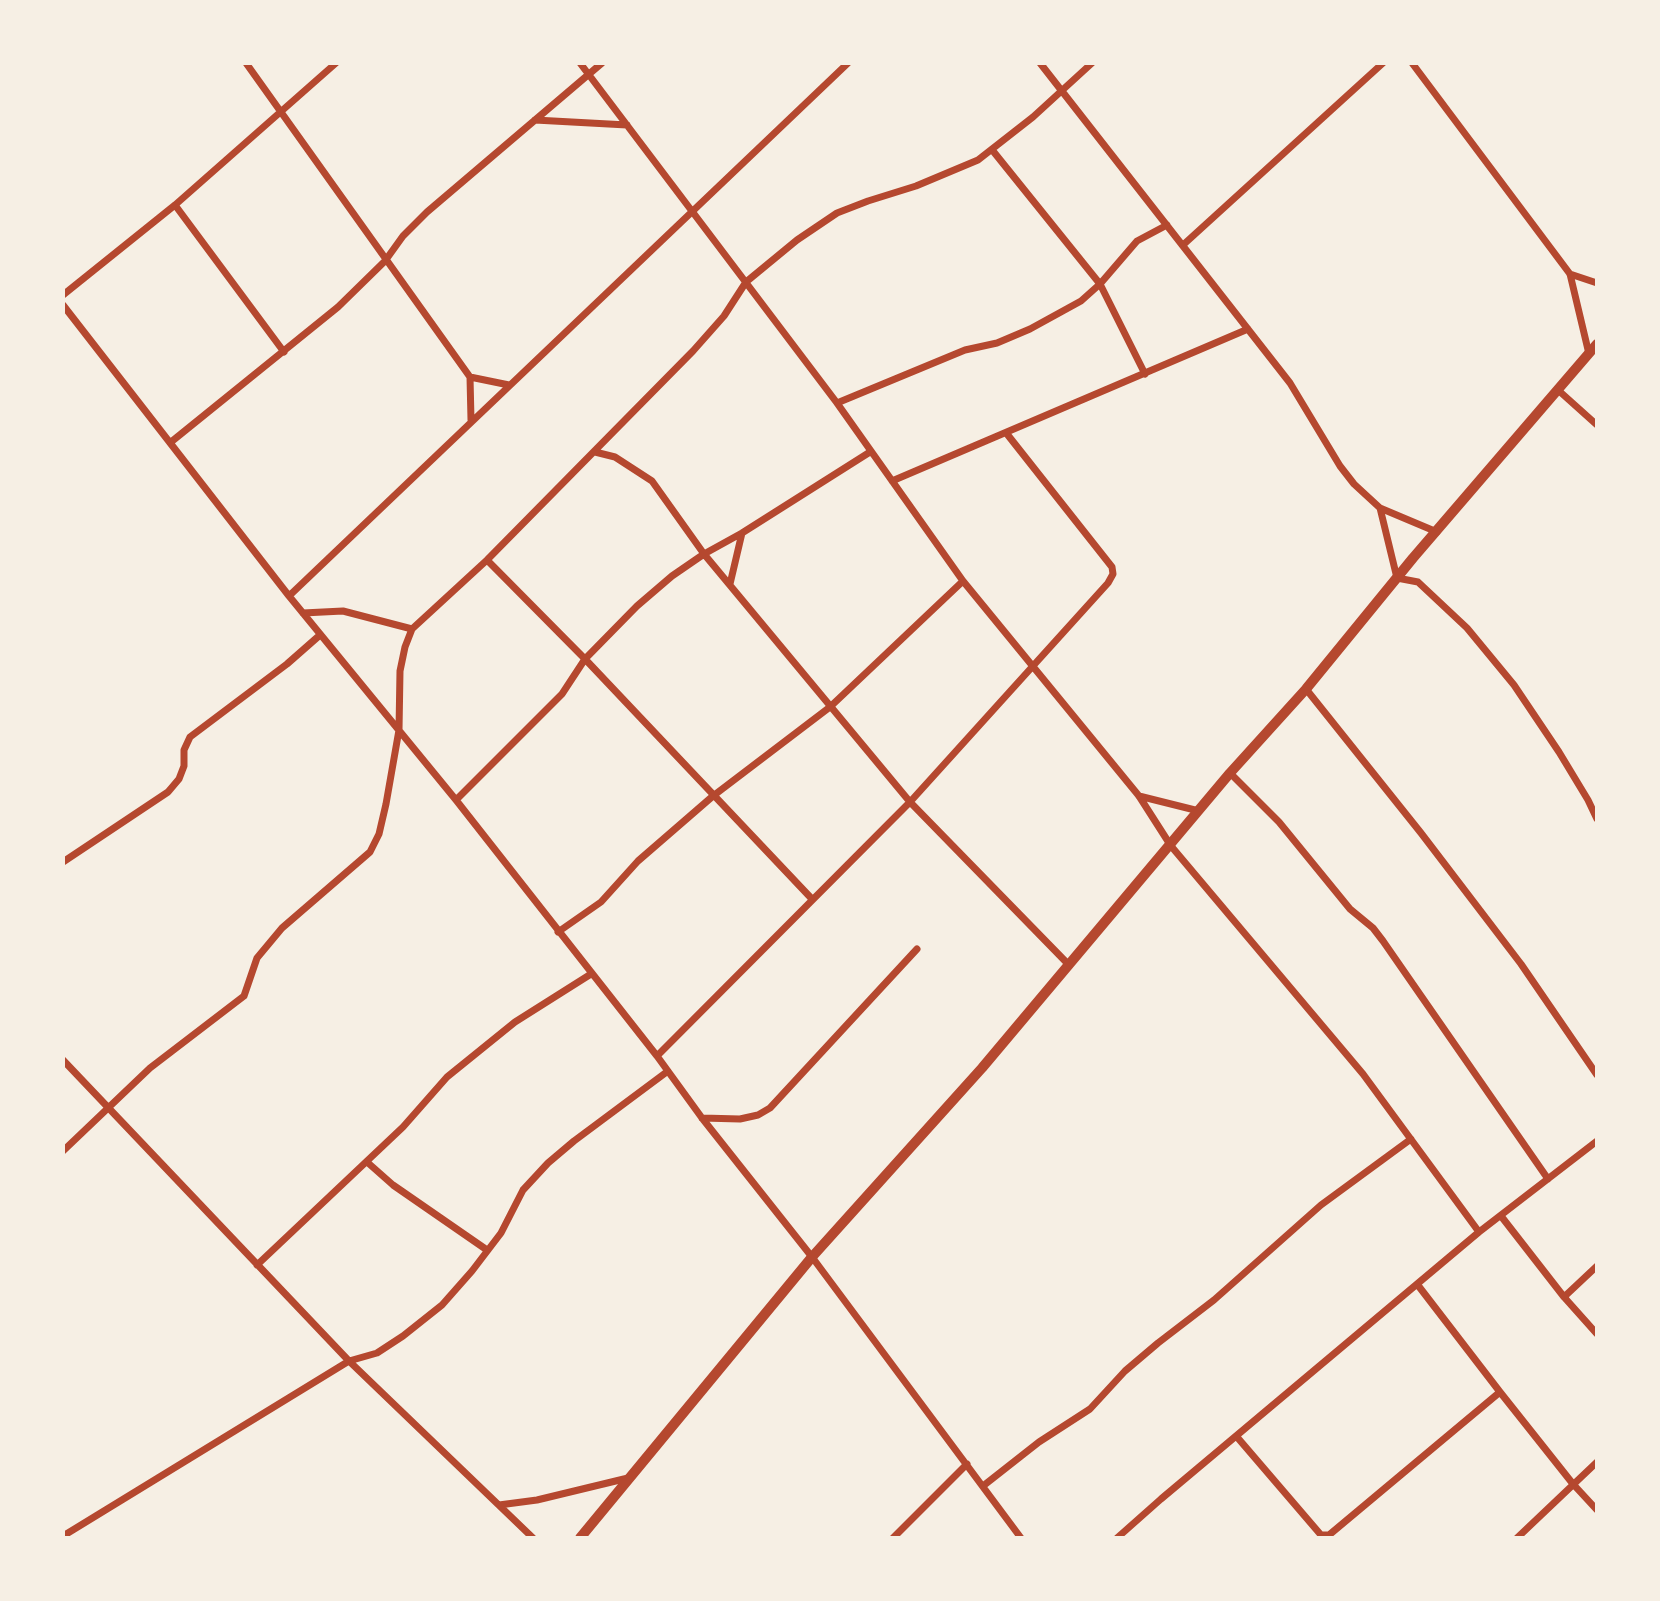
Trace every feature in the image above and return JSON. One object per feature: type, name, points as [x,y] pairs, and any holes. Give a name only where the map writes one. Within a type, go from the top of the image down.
[{"type":"street","points":[[246,63],[470,377],[471,421]]},
{"type":"street","points":[[63,295],[175,205],[336,63]]},
{"type":"street","points":[[580,63],[836,403],[963,581],[1139,796],[1171,846],[1363,1074],[1479,1232]]},
{"type":"street","points":[[171,442],[338,307],[385,261],[403,236],[427,212],[602,63]]},
{"type":"street","points":[[289,596],[848,63]]},
{"type":"street","points":[[1040,63],[1290,383],[1340,466],[1354,484],[1380,508],[1437,532]]},
{"type":"street","points":[[63,1152],[150,1068],[244,996],[257,958],[282,928],[370,852],[379,834],[399,730],[400,671],[412,629],[487,560],[595,452],[724,316],[746,282],[797,240],[837,213],[916,186],[993,151],[1093,63]]},
{"type":"street","points":[[1183,245],[1383,63]]},
{"type":"street","points":[[1412,63],[1570,274],[1589,354]]},
{"type":"street","points":[[534,120],[627,125]]},
{"type":"street","points":[[993,151],[1100,284],[1145,374]]},
{"type":"street","points":[[175,205],[284,352]]},
{"type":"street","points":[[836,403],[965,350],[997,343],[1030,330],[1081,301],[1138,241],[1167,225]]},
{"type":"street","points":[[1570,274],[1597,283]]},
{"type":"street","points":[[63,305],[289,596],[456,800],[657,1056],[702,1118],[812,1257],[1021,1538]]},
{"type":"street","points":[[892,481],[1248,329]]},
{"type":"street","points":[[580,1538],[812,1257],[982,1068],[1597,344]]},
{"type":"street","points":[[470,377],[509,385]]},
{"type":"street","points":[[1558,390],[1597,425]]},
{"type":"street","points":[[657,1056],[910,802],[1114,574],[1112,567],[1007,434]]},
{"type":"street","points":[[595,452],[615,457],[652,481],[704,554],[910,802],[1069,965]]},
{"type":"street","points":[[456,800],[562,694],[586,659],[637,606],[672,576],[870,452]]},
{"type":"street","points":[[1380,508],[1397,578]]},
{"type":"street","points":[[730,584],[742,533]]},
{"type":"street","points":[[487,560],[586,659],[812,899]]},
{"type":"street","points":[[1397,578],[1418,582],[1467,628],[1514,685],[1588,800],[1597,819]]},
{"type":"street","points":[[558,932],[601,902],[638,861],[713,796],[830,707],[963,581]]},
{"type":"street","points":[[303,613],[343,611],[412,629]]},
{"type":"street","points":[[63,862],[168,792],[179,779],[184,766],[184,750],[190,737],[287,664],[320,635]]},
{"type":"street","points":[[1306,689],[1521,964],[1597,1075]]},
{"type":"street","points":[[1230,773],[1279,822],[1350,909],[1373,928],[1548,1179]]},
{"type":"street","points":[[1588,800],[1597,795]]},
{"type":"street","points":[[1139,796],[1199,811]]},
{"type":"street","points":[[702,1118],[740,1119],[758,1115],[771,1108],[917,949]]},
{"type":"street","points":[[257,1265],[368,1161],[457,1069],[515,1022],[592,974]]},
{"type":"street","points":[[63,1060],[349,1361],[533,1538]]},
{"type":"street","points":[[63,1534],[349,1361],[377,1353],[421,1322],[442,1305],[501,1233],[523,1190],[548,1163],[573,1141],[668,1071]]},
{"type":"street","points":[[983,1486],[1039,1441],[1090,1409],[1125,1371],[1214,1300],[1321,1205],[1411,1139]]},
{"type":"street","points":[[1117,1538],[1479,1232],[1597,1142]]},
{"type":"street","points":[[368,1161],[393,1185],[487,1250]]},
{"type":"street","points":[[1501,1216],[1564,1297],[1595,1329]]},
{"type":"street","points":[[1564,1297],[1597,1266]]},
{"type":"street","points":[[1417,1284],[1573,1484],[1597,1510]]},
{"type":"street","points":[[1237,1437],[1321,1535],[1329,1535],[1500,1392]]},
{"type":"street","points":[[1517,1538],[1597,1462]]},
{"type":"street","points":[[893,1538],[967,1464]]},
{"type":"street","points":[[499,1505],[537,1500],[630,1478]]}]
